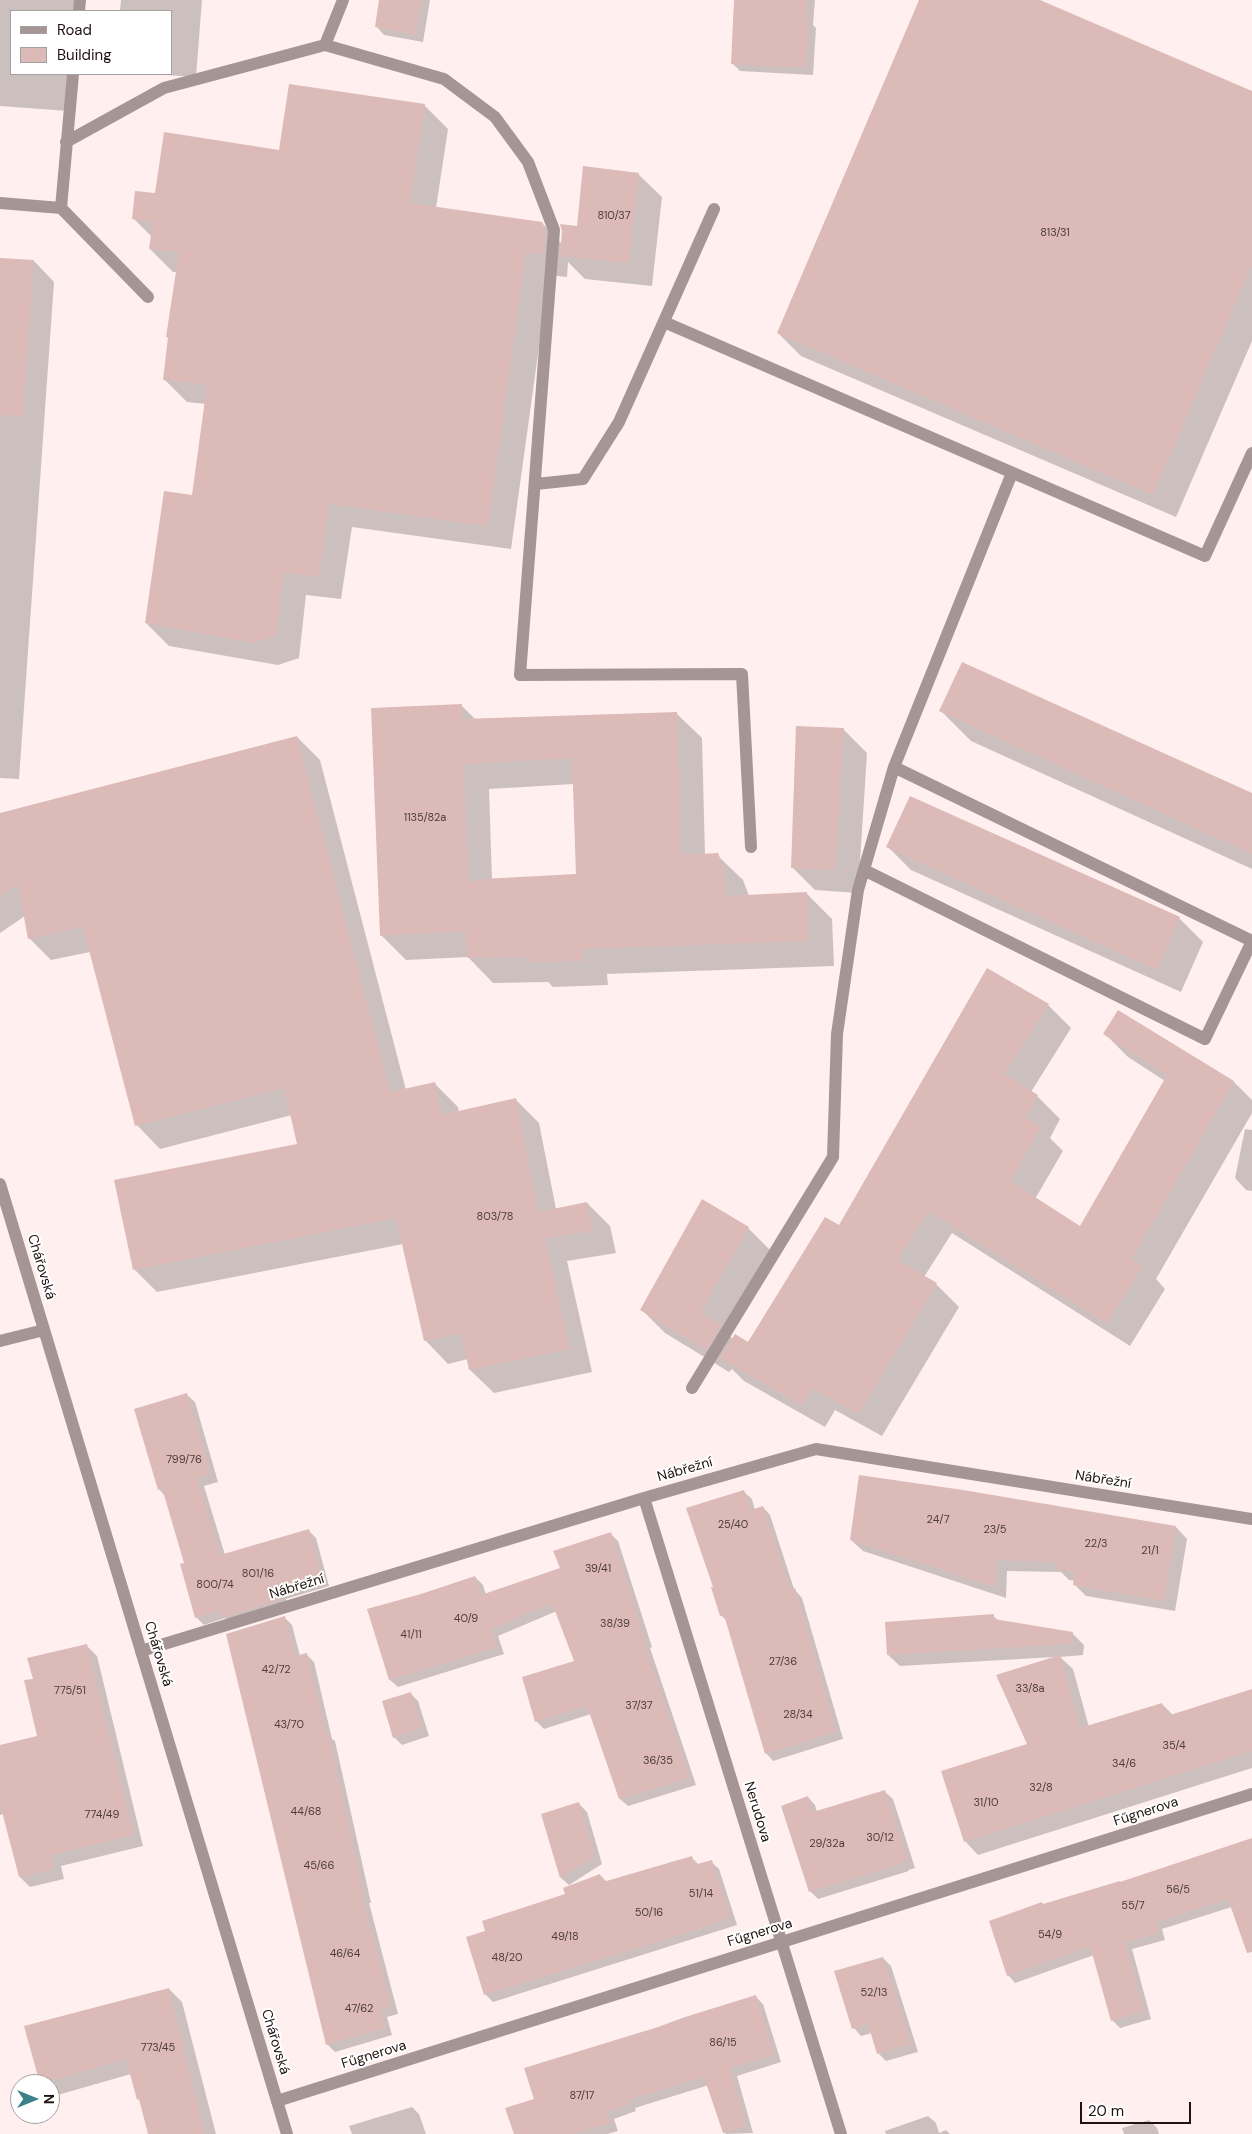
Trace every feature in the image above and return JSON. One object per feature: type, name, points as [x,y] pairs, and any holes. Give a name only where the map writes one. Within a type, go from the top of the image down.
[{"type":"street","points":[[326,45],[343,0]]},
{"type":"street","points":[[66,142],[164,88],[326,45],[444,79],[494,117],[528,162],[554,230],[520,675],[742,674],[751,847]]},
{"type":"street","points":[[61,208],[73,75]]},
{"type":"street","points":[[0,203],[61,208],[148,297]]},
{"type":"street","points":[[536,484],[583,479],[619,422],[714,209]]},
{"type":"street","points":[[664,322],[1205,556],[1252,453]]},
{"type":"street","points":[[692,1388],[833,1157],[837,1034],[858,890],[894,767],[1012,472]]},
{"type":"street","points":[[864,870],[1205,1039],[1252,942],[894,767]]},
{"type":"street","name":"Chářovská","points":[[0,1184],[287,2134]]},
{"type":"street","points":[[0,1341],[44,1330]]},
{"type":"street","name":"Nábřežní","points":[[141,1651],[644,1498],[816,1448],[1252,1519]]},
{"type":"street","name":"Nerudova","points":[[644,1498],[841,2134]]},
{"type":"street","name":"Fűgnerova","points":[[277,2101],[1252,1794]]},
{"type":"building","points":[[379,0],[421,0],[416,35],[375,27]]},
{"type":"building","points":[[734,0],[807,0],[806,19],[809,19],[806,68],[731,64]]},
{"type":"building","points":[[919,0],[1040,0],[1252,91],[1252,264],[1153,495],[777,333]]},
{"type":"building","points":[[289,84],[425,104],[410,203],[542,222],[546,231],[544,254],[526,252],[488,526],[329,504],[319,577],[284,572],[276,635],[254,643],[145,623],[164,491],[192,495],[207,385],[163,380],[168,337],[166,337],[179,252],[149,249],[153,222],[132,219],[135,191],[155,193],[164,132],[279,150]]},
{"type":"building","points":[[583,166],[639,173],[629,263],[560,256],[562,231],[560,224],[577,226]]},
{"type":"building","points":[[0,258],[34,260],[23,416],[0,415]]},
{"type":"building","points":[[962,662],[1252,793],[1252,854],[939,711]]},
{"type":"building","points":[[462,704],[462,719],[677,712],[681,855],[718,853],[723,865],[726,896],[807,892],[809,941],[582,949],[583,961],[527,962],[527,957],[467,958],[466,931],[380,936],[371,708]],"holes":[[[572,758],[576,874],[482,879],[468,883],[464,764]]]},
{"type":"building","points":[[796,726],[844,728],[835,870],[791,868]]},
{"type":"building","points":[[297,736],[390,1092],[435,1082],[441,1115],[516,1098],[538,1212],[587,1202],[593,1231],[545,1238],[570,1349],[469,1370],[461,1333],[424,1341],[396,1218],[133,1270],[114,1180],[297,1144],[284,1088],[135,1126],[83,927],[28,939],[18,884],[0,896],[0,813]]},
{"type":"building","points":[[910,796],[1180,917],[1157,970],[886,847]]},
{"type":"building","points":[[987,968],[1049,1004],[1004,1074],[1038,1095],[1025,1118],[1041,1127],[1010,1181],[1080,1226],[1167,1075],[1103,1034],[1118,1010],[1234,1081],[1131,1260],[1143,1265],[1107,1324],[929,1211],[897,1260],[937,1283],[859,1414],[812,1388],[802,1405],[720,1358],[735,1334],[748,1342],[825,1217],[839,1225]]},
{"type":"building","points":[[702,1199],[749,1227],[701,1312],[721,1325],[706,1350],[640,1310]]},
{"type":"building","points":[[187,1393],[211,1474],[197,1478],[220,1555],[309,1529],[322,1578],[279,1592],[281,1600],[222,1618],[220,1610],[195,1618],[180,1564],[184,1563],[162,1488],[158,1490],[134,1409]]},
{"type":"building","points":[[859,1475],[963,1490],[1176,1526],[1164,1601],[1073,1585],[1075,1572],[1056,1569],[1057,1562],[996,1560],[995,1587],[850,1540]]},
{"type":"building","points":[[744,1490],[751,1510],[763,1506],[790,1590],[795,1588],[836,1732],[765,1754],[724,1615],[720,1616],[711,1587],[713,1587],[686,1508]]},
{"type":"building","points":[[611,1532],[645,1640],[643,1640],[690,1778],[619,1799],[587,1706],[535,1722],[522,1677],[574,1661],[552,1603],[491,1629],[497,1647],[389,1680],[367,1609],[475,1576],[481,1595],[560,1568],[553,1551]]},
{"type":"building","points":[[994,1614],[994,1619],[1073,1632],[1072,1644],[887,1655],[885,1622]]},
{"type":"building","points":[[285,1616],[295,1656],[307,1653],[326,1733],[328,1732],[364,1895],[362,1896],[391,2006],[380,2009],[385,2028],[326,2045],[226,1634]]},
{"type":"building","points":[[87,1644],[134,1835],[51,1855],[54,1869],[19,1877],[0,1804],[0,1745],[37,1736],[24,1680],[33,1679],[27,1658]]},
{"type":"building","points":[[1060,1655],[1080,1728],[1162,1703],[1167,1716],[1252,1689],[1252,1751],[964,1842],[941,1771],[1027,1744],[996,1675]]},
{"type":"building","points":[[411,1692],[422,1728],[393,1738],[382,1701]]},
{"type":"building","points":[[885,1790],[908,1860],[809,1892],[781,1806],[808,1796],[813,1812]]},
{"type":"building","points":[[579,1802],[595,1856],[560,1878],[541,1814]]},
{"type":"building","points":[[1252,1838],[1252,1952],[1247,1953],[1228,1899],[1155,1922],[1159,1933],[1125,1942],[1144,2011],[1111,2021],[1090,1946],[1007,1976],[989,1921],[1042,1902],[1043,1904],[1120,1882]]},
{"type":"building","points":[[692,1856],[694,1865],[712,1860],[730,1917],[702,1928],[484,1995],[466,1937],[485,1931],[482,1921],[565,1894],[563,1888],[600,1874],[603,1882]]},
{"type":"building","points":[[883,1957],[911,2044],[877,2054],[868,2024],[852,2029],[834,1971]]},
{"type":"building","points":[[169,1988],[205,2134],[148,2134],[126,2059],[60,2078],[60,2074],[37,2074],[24,2026]]},
{"type":"building","points":[[756,1995],[774,2055],[730,2068],[746,2126],[723,2133],[704,2077],[628,2100],[629,2104],[607,2112],[611,2123],[573,2134],[514,2134],[505,2108],[534,2099],[524,2068]]}]
